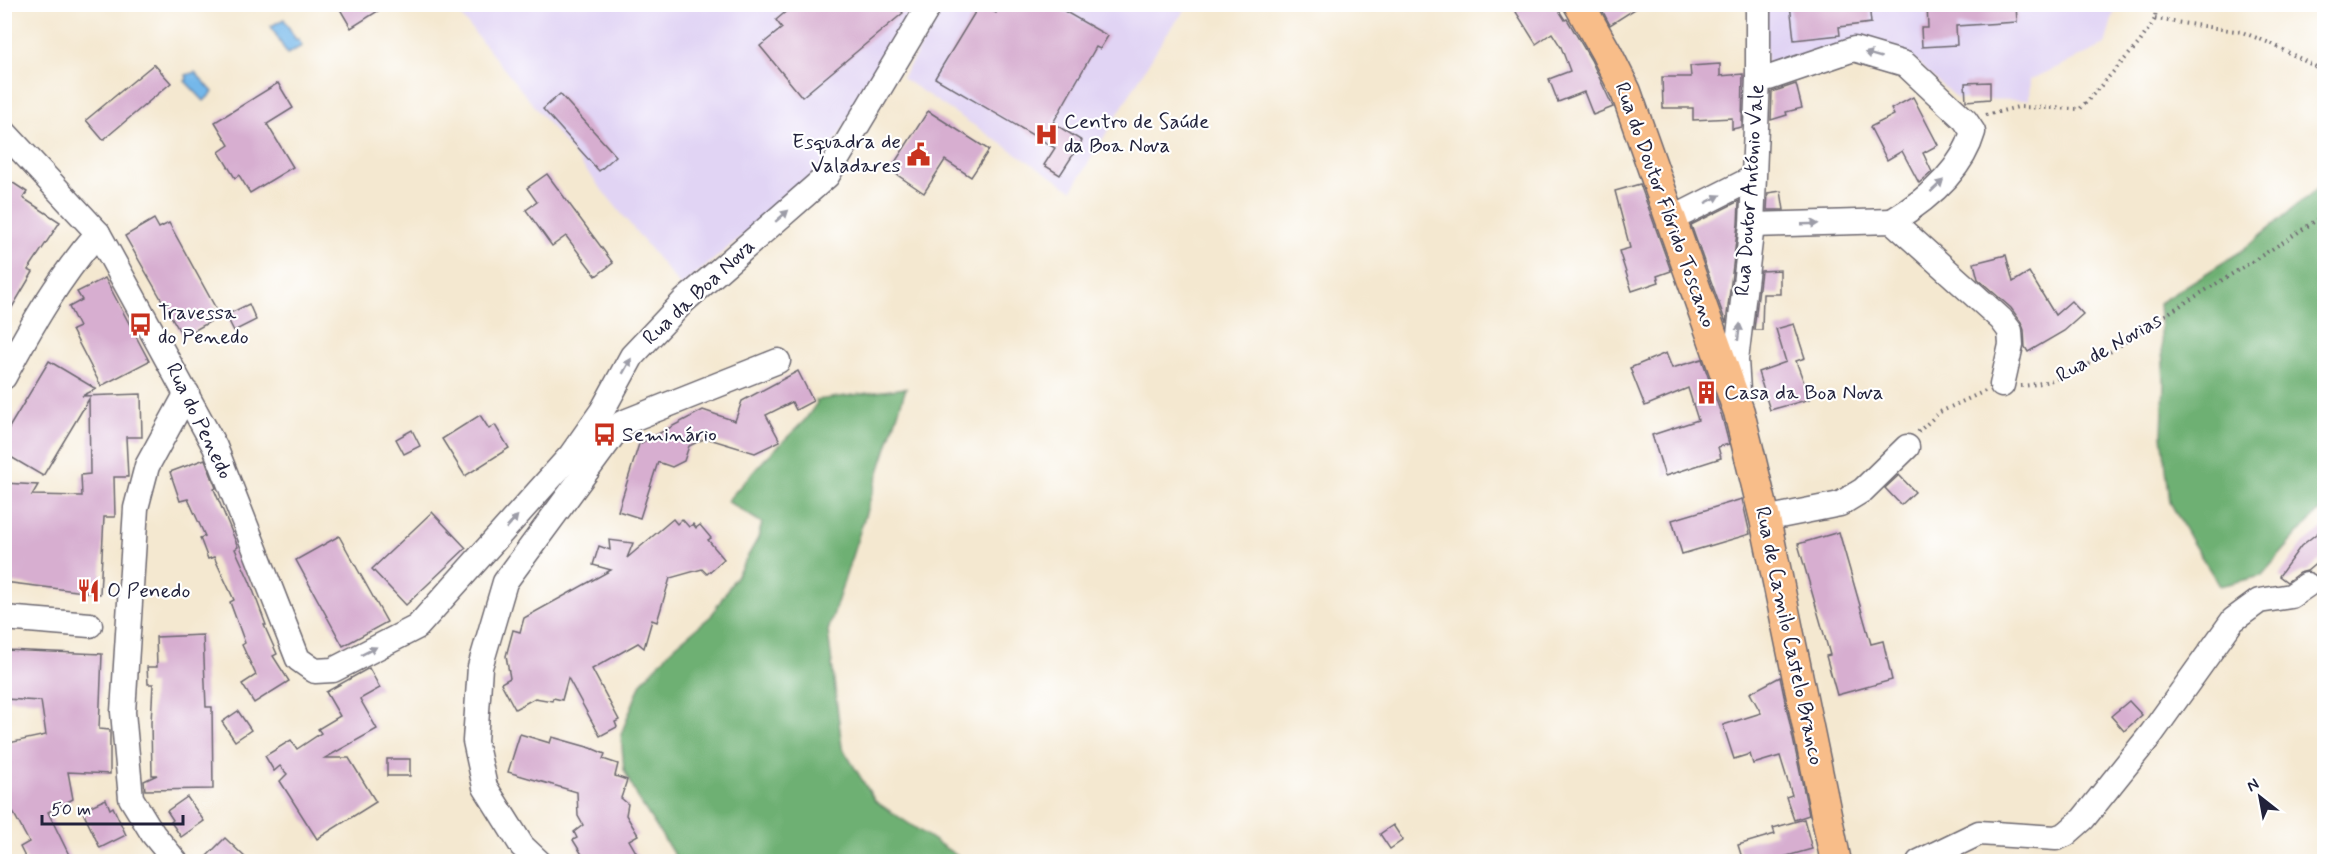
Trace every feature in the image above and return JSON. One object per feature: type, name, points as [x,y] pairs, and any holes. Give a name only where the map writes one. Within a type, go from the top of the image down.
[{"type":"main road","name":"Rua do Doutor Flórido Toscano","points":[[1579,4],[1626,92],[1739,412]]},
{"type":"main road","name":"Rua de Camilo Castelo Branco","points":[[1739,412],[1765,519],[1836,861]]},
{"type":"street","name":"Rua da Boa Nova","points":[[315,671],[333,670],[417,627],[571,455],[612,417],[632,356],[684,301],[827,176],[930,4]]},
{"type":"street","name":"Rua Doutor António Vale","points":[[1739,412],[1736,360],[1752,225],[1758,78],[1758,4]]},
{"type":"street","points":[[1752,225],[1892,221],[1911,210],[1949,175],[1970,143],[1973,132],[1965,120],[1905,64],[1854,49],[1769,78],[1758,78]]},
{"type":"street","name":"Rua do Penedo","points":[[4,132],[98,233],[215,447],[298,658],[315,671]]},
{"type":"street","points":[[1672,219],[1754,178]]},
{"type":"street","points":[[1892,221],[2001,319],[2010,331],[2011,345],[2002,385]]},
{"type":"street","points":[[4,377],[73,261],[98,233]]},
{"type":"street","points":[[538,861],[522,846],[485,787],[475,741],[480,666],[505,582],[612,417],[778,361]]},
{"type":"street","points":[[176,861],[153,834],[132,798],[123,712],[136,508],[147,466],[187,393]]},
{"type":"street","points":[[1765,519],[1840,504],[1863,490],[1907,447]]},
{"type":"street","points":[[1919,861],[1979,833],[2056,838],[2066,834],[2083,819],[2151,733],[2234,620],[2259,601],[2291,596],[2307,585]]},
{"type":"street","points":[[4,618],[90,625]]},
{"type":"path","points":[[1965,120],[2018,107],[2080,109],[2140,42],[2155,19],[2156,4]]},
{"type":"path","points":[[2155,19],[2242,32],[2272,44],[2325,71]]},
{"type":"path","name":"Rua de Novias","points":[[1907,447],[1923,425],[1940,412],[1965,399],[2002,385],[2034,386],[2066,376],[2107,353],[2325,215]]},
{"type":"shaded area","points":[[452,5],[914,5],[817,173],[681,287]]},
{"type":"shaded area","name":"Centro de Saúde da Boa Nova","points":[[946,5],[1189,5],[1165,36],[1072,190],[902,78]]},
{"type":"shaded area","points":[[1764,5],[2116,5],[2105,45],[2030,80],[2029,100],[1957,99],[1910,56],[1767,65]]},
{"type":"green space","points":[[2324,183],[2324,509],[2315,515],[2261,576],[2220,586],[2170,502],[2162,435],[2164,381],[2159,303],[2240,252]]},
{"type":"green space","points":[[906,388],[828,631],[842,747],[875,801],[965,861],[678,861],[639,800],[624,770],[621,734],[641,683],[674,647],[711,616],[758,538],[762,523],[727,501],[805,420],[817,403],[816,400]]},
{"type":"water","points":[[284,19],[302,46],[287,54],[271,26]]},
{"type":"water","points":[[195,72],[213,92],[204,101],[185,81],[186,75]]},
{"type":"building","points":[[337,4],[389,4],[351,28]]},
{"type":"building","points":[[795,4],[896,4],[903,13],[802,97],[760,46],[782,28],[776,20]]},
{"type":"building","points":[[980,4],[996,13],[1001,4],[1052,4],[1108,36],[1100,49],[1096,47],[1053,123],[1082,141],[1060,175],[1044,165],[1055,148],[935,78]]},
{"type":"building","points":[[1511,4],[1555,4],[1565,20],[1567,19],[1591,60],[1613,107],[1593,115],[1584,92],[1558,102],[1549,79],[1570,71],[1561,47],[1552,33],[1536,44]]},
{"type":"building","points":[[1599,4],[1643,4],[1610,25]]},
{"type":"building","points":[[1790,4],[1869,4],[1871,23],[1839,27],[1840,35],[1794,40]]},
{"type":"building","points":[[1927,4],[2016,4],[2017,22],[1956,26],[1957,45],[1922,47],[1921,28],[1928,28]]},
{"type":"building","points":[[154,64],[171,83],[103,140],[86,120]]},
{"type":"building","points":[[1720,64],[1720,76],[1743,74],[1742,127],[1732,129],[1732,118],[1693,120],[1693,108],[1663,108],[1662,77],[1691,77],[1690,66]]},
{"type":"building","points":[[1990,82],[1990,99],[1966,101],[1965,83]]},
{"type":"building","points":[[278,83],[293,108],[267,124],[293,167],[250,193],[239,175],[235,178],[219,152],[229,145],[215,122]]},
{"type":"building","points":[[1796,84],[1802,108],[1786,112],[1787,115],[1771,120],[1772,92]]},
{"type":"building","points":[[560,94],[616,156],[599,171],[543,109]]},
{"type":"building","points":[[1913,97],[1938,145],[1923,153],[1932,172],[1919,183],[1902,151],[1887,160],[1870,127],[1894,115],[1891,109]]},
{"type":"building","points":[[928,111],[989,150],[971,177],[945,160],[924,193],[890,170]]},
{"type":"building","points":[[547,174],[613,263],[596,276],[566,236],[552,246],[526,210],[537,202],[527,188]]},
{"type":"building","points":[[4,177],[27,192],[23,198],[60,222],[28,270],[33,272],[4,321]]},
{"type":"building","points":[[1640,184],[1671,271],[1657,276],[1659,282],[1632,291],[1619,251],[1630,248],[1615,191]]},
{"type":"building","points":[[1781,191],[1784,210],[1767,210],[1768,193]]},
{"type":"building","points":[[1739,201],[1738,224],[1726,323],[1691,225]]},
{"type":"building","points":[[154,219],[159,228],[169,223],[220,316],[183,337],[125,236]]},
{"type":"building","points":[[2006,255],[2013,282],[2029,272],[2055,315],[2071,301],[2083,314],[2064,331],[2028,352],[2021,322],[2011,308],[1978,279],[1974,263]]},
{"type":"building","points":[[1780,270],[1780,294],[1763,294],[1762,330],[1754,330],[1761,271]]},
{"type":"building","points":[[105,278],[149,361],[101,386],[72,330],[79,327],[69,307],[82,300],[77,292]]},
{"type":"building","points":[[249,304],[256,320],[234,331],[226,315]]},
{"type":"building","points":[[1794,324],[1805,358],[1796,361],[1810,399],[1770,410],[1758,372],[1786,362],[1776,329]]},
{"type":"building","name":"Casa da Boa Nova","points":[[1666,353],[1672,368],[1702,359],[1729,444],[1718,447],[1721,458],[1665,476],[1652,435],[1698,420],[1688,388],[1645,406],[1630,368]]},
{"type":"building","points":[[49,361],[96,389],[82,396],[141,394],[142,437],[126,437],[128,477],[114,477],[115,517],[104,517],[100,594],[4,582],[4,483],[38,485],[32,495],[82,496],[81,475],[90,474],[89,399],[43,476],[4,453],[4,436]]},
{"type":"building","points":[[798,371],[813,401],[796,410],[792,402],[766,415],[780,441],[755,453],[706,438],[689,446],[684,461],[672,467],[658,462],[640,518],[618,511],[639,444],[703,410],[735,421],[742,401]]},
{"type":"building","points":[[480,415],[489,429],[495,425],[509,448],[465,476],[442,439]]},
{"type":"building","points":[[412,430],[420,446],[404,454],[396,439]]},
{"type":"building","points":[[205,459],[216,488],[214,489],[238,547],[235,549],[277,654],[273,656],[289,681],[254,703],[242,684],[256,675],[242,645],[245,643],[230,602],[234,600],[214,557],[208,559],[200,538],[205,536],[188,499],[180,501],[170,472]]},
{"type":"building","points":[[1899,475],[1915,492],[1901,505],[1885,488]]},
{"type":"building","points":[[1742,499],[1750,534],[1682,554],[1672,520]]},
{"type":"building","points":[[432,512],[466,548],[406,605],[372,569]]},
{"type":"building","points":[[673,519],[677,524],[682,519],[689,527],[693,524],[696,528],[700,525],[711,538],[708,540],[724,559],[707,574],[702,569],[670,578],[657,622],[652,620],[644,648],[638,643],[592,669],[619,720],[615,722],[617,727],[600,736],[568,678],[562,700],[535,698],[515,709],[501,683],[510,678],[506,656],[513,630],[520,632],[524,618],[611,570],[593,565],[599,546],[610,550],[609,540],[633,543],[627,558]]},
{"type":"building","points":[[2325,527],[2325,556],[2307,571],[2299,573],[2287,582],[2279,576],[2301,546]]},
{"type":"building","points":[[1839,532],[1871,644],[1883,641],[1892,680],[1837,695],[1826,656],[1830,655],[1798,544]]},
{"type":"building","points":[[339,536],[387,622],[343,646],[296,560]]},
{"type":"building","points":[[203,635],[206,707],[212,707],[213,789],[145,790],[144,781],[157,775],[152,775],[153,684],[148,684],[147,667],[157,667],[156,637]]},
{"type":"building","points":[[4,650],[102,654],[99,729],[110,730],[110,774],[68,772],[73,799],[48,812],[72,861],[27,861],[20,847],[29,842],[13,812],[4,817],[4,744],[46,735],[41,701],[4,699]]},
{"type":"building","points":[[369,668],[380,688],[360,699],[377,729],[325,758],[349,758],[376,802],[317,839],[280,781],[287,774],[280,766],[274,771],[265,756],[291,740],[297,749],[321,733],[318,729],[340,716],[326,692]]},
{"type":"building","points":[[1780,677],[1809,815],[1794,820],[1786,797],[1792,795],[1780,756],[1753,764],[1750,754],[1734,759],[1723,725],[1761,713],[1750,693]]},
{"type":"building","points":[[2129,701],[2142,715],[2124,731],[2111,716]]},
{"type":"building","points":[[238,711],[251,730],[235,741],[222,722]]},
{"type":"building","points":[[520,734],[550,743],[552,737],[591,748],[605,754],[603,759],[618,764],[615,776],[627,780],[621,798],[628,804],[626,815],[638,835],[629,840],[641,861],[586,861],[573,840],[577,838],[574,832],[583,825],[578,816],[577,792],[508,772]]},
{"type":"building","points":[[387,759],[410,759],[410,776],[387,776]]},
{"type":"building","points":[[187,797],[204,821],[181,837],[167,811]]},
{"type":"building","points":[[106,799],[110,809],[113,807],[126,835],[100,848],[82,810]]},
{"type":"building","points":[[1804,819],[1812,849],[1769,861],[1743,861],[1738,845],[1775,834],[1773,828]]},
{"type":"building","points":[[1393,825],[1403,840],[1390,849],[1380,834]]},
{"type":"building","points":[[225,838],[249,861],[202,861]]},
{"type":"place","name":"Centro de Saúde da Boa Nova","points":[[1046,134]]},
{"type":"place","name":"Esquadra de Valadares","points":[[919,154]]},
{"type":"place","name":"Travessa do Penedo","points":[[140,325]]},
{"type":"place","name":"Casa da Boa Nova","points":[[1706,393]]},
{"type":"place","name":"Seminário","points":[[604,435]]},
{"type":"place","name":"O Penedo","points":[[89,591]]}]
